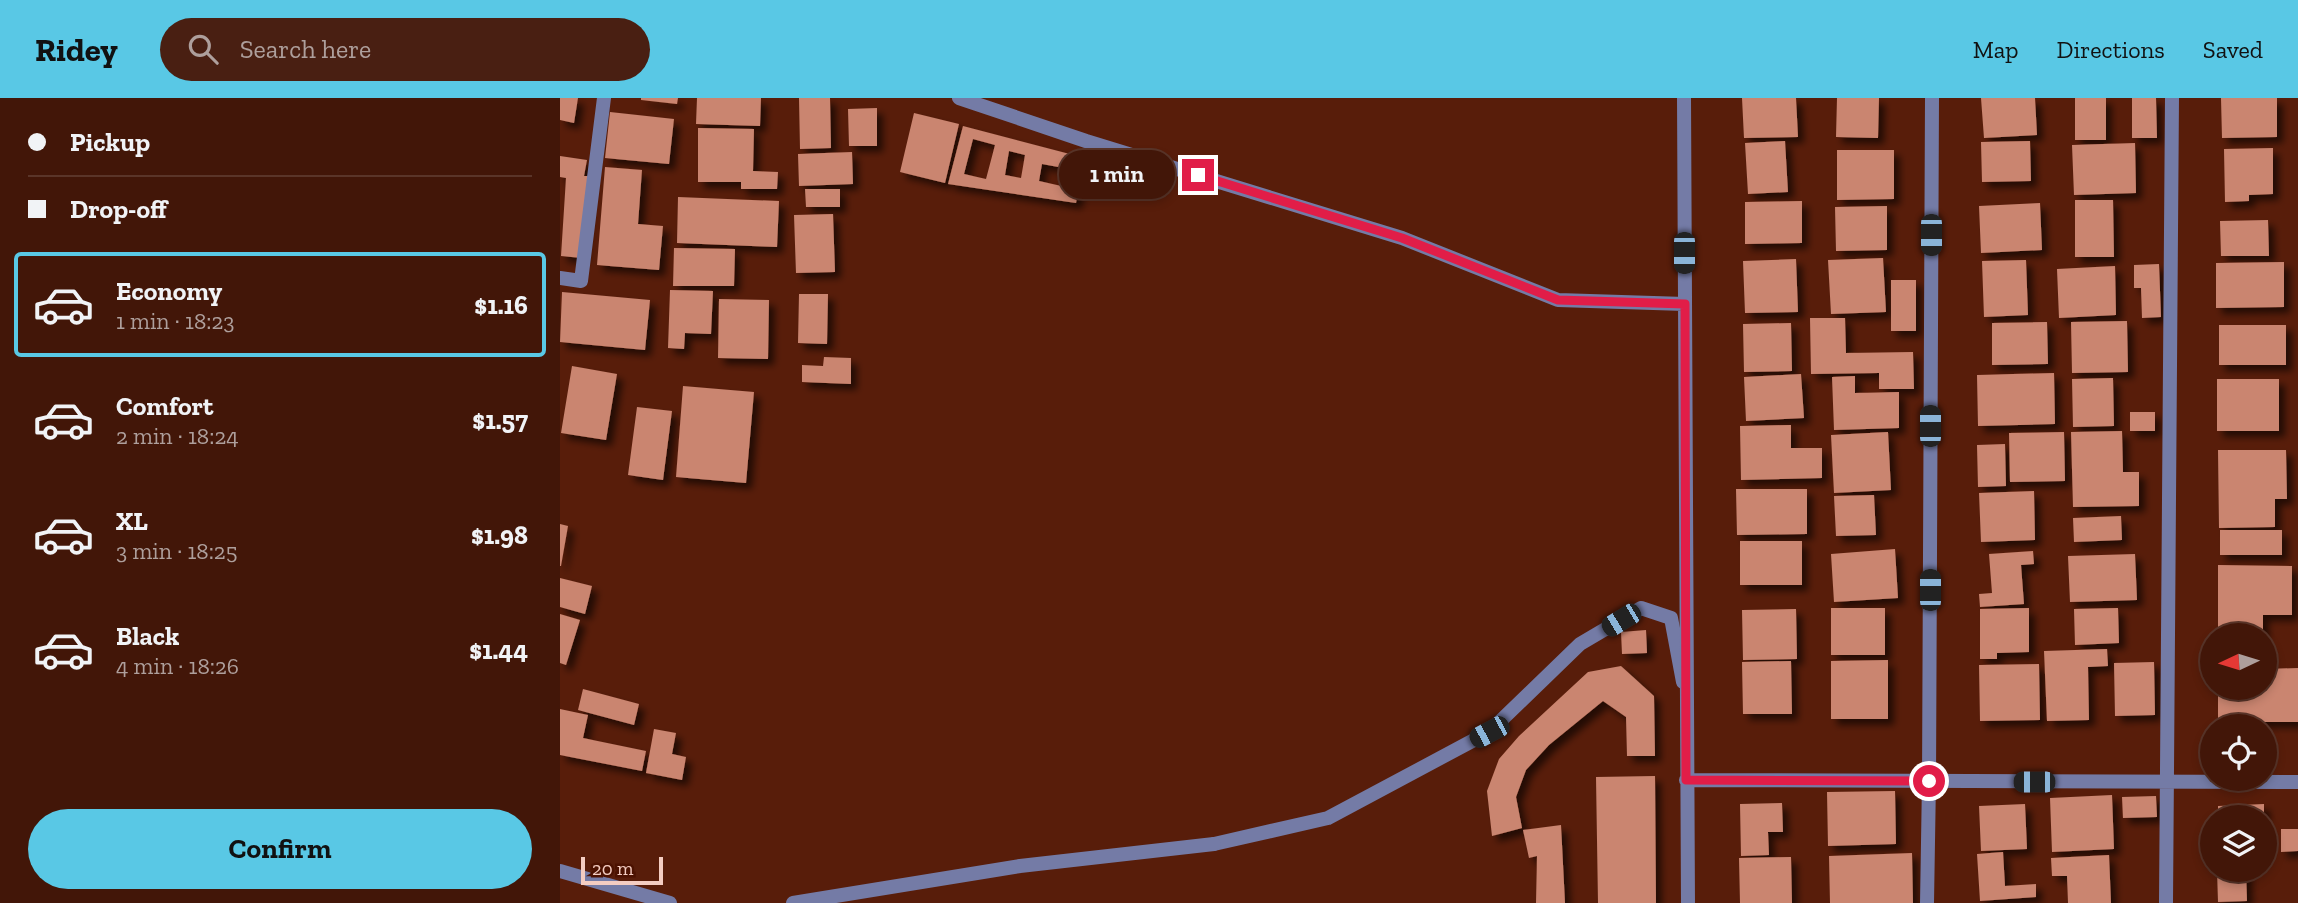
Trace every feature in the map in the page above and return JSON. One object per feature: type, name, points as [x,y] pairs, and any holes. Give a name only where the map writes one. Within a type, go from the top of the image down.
[{"type":"street","points":[[560,278],[581,281],[604,98]]},
{"type":"street","points":[[959,98],[1086,141],[1402,238],[1558,300],[1685,304]]},
{"type":"street","points":[[1684,98],[1688,903]]},
{"type":"street","points":[[1927,903],[1932,98]]},
{"type":"street","points":[[2166,903],[2172,98]]},
{"type":"street","points":[[793,903],[1020,866],[1214,844],[1328,818],[1489,732],[1580,645],[1641,608],[1671,618],[1686,695]]},
{"type":"street","points":[[1686,780],[2298,782]]},
{"type":"street","points":[[560,871],[670,903]]},
{"type":"building","points":[[560,98],[578,98],[574,123],[560,120]]},
{"type":"building","points":[[641,98],[678,98],[677,104]]},
{"type":"building","points":[[697,98],[761,98],[760,126],[696,124]]},
{"type":"building","points":[[799,98],[830,98],[831,148],[800,149]]},
{"type":"building","points":[[1742,98],[1796,98],[1798,137],[1744,138]]},
{"type":"building","points":[[1837,98],[1879,98],[1878,138],[1836,137]]},
{"type":"building","points":[[1981,98],[2035,98],[2037,135],[1984,138]]},
{"type":"building","points":[[2075,98],[2106,98],[2106,140],[2075,140]]},
{"type":"building","points":[[2132,98],[2156,98],[2157,138],[2132,138]]},
{"type":"building","points":[[2221,98],[2277,98],[2277,137],[2222,138]]},
{"type":"building","points":[[877,108],[877,146],[849,146],[848,109]]},
{"type":"building","points":[[610,112],[674,119],[669,164],[605,158]]},
{"type":"building","points":[[914,113],[959,124],[945,183],[900,172]]},
{"type":"building","points":[[963,126],[1085,158],[1076,203],[948,184]],"holes":[[[973,139],[995,145],[986,179],[964,174]],[[1009,151],[1025,155],[1021,178],[1005,175]],[[1042,164],[1069,169],[1066,187],[1039,181]]]},
{"type":"building","points":[[698,128],[754,129],[753,171],[778,172],[777,189],[741,189],[741,182],[698,182]]},
{"type":"building","points":[[1785,141],[1788,192],[1748,194],[1745,143]]},
{"type":"building","points":[[2030,141],[2031,181],[1982,182],[1981,142]]},
{"type":"building","points":[[2135,143],[2136,193],[2074,195],[2072,145]]},
{"type":"building","points":[[2273,148],[2273,194],[2249,195],[2249,201],[2225,202],[2224,149]]},
{"type":"building","points":[[1837,150],[1894,150],[1894,199],[1837,200]]},
{"type":"building","points":[[852,152],[853,184],[799,186],[798,154]]},
{"type":"building","points":[[560,156],[587,160],[584,176],[588,176],[582,258],[561,256],[566,178],[560,177]]},
{"type":"building","points":[[605,167],[642,170],[638,224],[663,226],[659,270],[597,265]]},
{"type":"building","points":[[805,189],[840,189],[840,207],[806,207]]},
{"type":"building","points":[[678,197],[779,201],[777,247],[677,243]]},
{"type":"building","points":[[2075,200],[2113,200],[2114,257],[2075,257]]},
{"type":"building","points":[[1802,201],[1802,243],[1745,244],[1745,202]]},
{"type":"building","points":[[2040,203],[2042,250],[1981,253],[1979,206]]},
{"type":"building","points":[[1887,206],[1887,250],[1836,251],[1835,207]]},
{"type":"building","points":[[833,214],[835,272],[796,273],[794,215]]},
{"type":"building","points":[[2268,220],[2269,256],[2221,256],[2220,221]]},
{"type":"building","points":[[674,248],[735,249],[734,286],[673,286]]},
{"type":"building","points":[[1883,258],[1886,312],[1831,314],[1828,260]]},
{"type":"building","points":[[1796,259],[1798,312],[1745,313],[1743,261]]},
{"type":"building","points":[[2026,260],[2028,315],[1984,317],[1982,261]]},
{"type":"building","points":[[2284,262],[2284,307],[2216,308],[2216,263]]},
{"type":"building","points":[[2159,264],[2161,317],[2142,318],[2141,288],[2134,288],[2134,265]]},
{"type":"building","points":[[2115,266],[2116,315],[2059,318],[2057,269]]},
{"type":"building","points":[[1891,280],[1916,280],[1916,331],[1891,331]]},
{"type":"building","points":[[670,290],[713,291],[711,334],[685,333],[684,349],[668,348]]},
{"type":"building","points":[[562,292],[650,300],[645,350],[560,342]]},
{"type":"building","points":[[799,294],[828,294],[827,344],[798,343]]},
{"type":"building","points":[[719,299],[769,300],[768,359],[718,358]]},
{"type":"building","points":[[1810,318],[1845,318],[1846,353],[1913,352],[1914,389],[1879,389],[1879,373],[1811,374]]},
{"type":"building","points":[[2127,321],[2128,372],[2072,373],[2071,322]]},
{"type":"building","points":[[2047,322],[2048,364],[1992,365],[1992,323]]},
{"type":"building","points":[[1791,323],[1792,371],[1744,372],[1743,324]]},
{"type":"building","points":[[2219,325],[2286,325],[2286,365],[2219,365]]},
{"type":"building","points":[[824,357],[851,358],[851,384],[802,382],[802,365],[823,366]]},
{"type":"building","points":[[572,366],[617,374],[606,440],[561,433]]},
{"type":"building","points":[[2054,373],[2055,424],[1978,426],[1977,375]]},
{"type":"building","points":[[1801,374],[1804,418],[1746,421],[1744,377]]},
{"type":"building","points":[[1855,376],[1855,393],[1899,392],[1899,428],[1834,430],[1832,377]]},
{"type":"building","points":[[2113,378],[2114,426],[2073,427],[2072,379]]},
{"type":"building","points":[[2217,379],[2279,379],[2279,431],[2217,431]]},
{"type":"building","points":[[683,386],[754,392],[746,483],[676,477]]},
{"type":"building","points":[[637,407],[672,411],[663,480],[628,475]]},
{"type":"building","points":[[2130,412],[2155,412],[2155,431],[2130,431]]},
{"type":"building","points":[[1791,425],[1791,448],[1822,448],[1822,478],[1741,480],[1740,426]]},
{"type":"building","points":[[2122,431],[2123,472],[2139,472],[2139,506],[2073,507],[2071,432]]},
{"type":"building","points":[[1888,432],[1891,490],[1834,493],[1831,435]]},
{"type":"building","points":[[2064,432],[2065,481],[2010,482],[2009,433]]},
{"type":"building","points":[[2005,444],[2006,486],[1978,487],[1977,445]]},
{"type":"building","points":[[2218,450],[2286,450],[2287,499],[2275,499],[2275,527],[2219,528]]},
{"type":"building","points":[[1736,489],[1807,489],[1807,534],[1737,535]]},
{"type":"building","points":[[2034,491],[2035,540],[1981,542],[1979,493]]},
{"type":"building","points":[[1874,495],[1876,535],[1836,536],[1834,496]]},
{"type":"building","points":[[2121,516],[2122,540],[2074,542],[2073,518]]},
{"type":"building","points":[[560,524],[568,526],[561,566],[560,566]]},
{"type":"building","points":[[2220,530],[2282,530],[2282,555],[2220,555]]},
{"type":"building","points":[[1740,541],[1802,541],[1802,585],[1740,585]]},
{"type":"building","points":[[1895,549],[1898,598],[1834,602],[1831,554]]},
{"type":"building","points":[[2033,551],[2034,564],[2021,565],[2024,604],[1980,607],[1979,594],[1992,593],[1989,554]]},
{"type":"building","points":[[2135,554],[2137,600],[2070,602],[2068,556]]},
{"type":"building","points":[[2218,565],[2292,566],[2292,615],[2263,615],[2263,623],[2218,623]]},
{"type":"building","points":[[560,578],[592,586],[585,614],[560,607]]},
{"type":"building","points":[[1831,608],[1885,608],[1885,655],[1831,655]]},
{"type":"building","points":[[2029,608],[2029,652],[1997,653],[1997,659],[1980,659],[1980,609]]},
{"type":"building","points":[[2118,608],[2119,643],[2075,645],[2074,609]]},
{"type":"building","points":[[1796,609],[1797,659],[1743,660],[1742,610]]},
{"type":"building","points":[[560,614],[580,620],[566,665],[560,663]]},
{"type":"building","points":[[1646,630],[1647,653],[1622,654],[1621,632]]},
{"type":"building","points":[[2107,649],[2108,666],[2088,667],[2089,720],[2047,721],[2044,651]]},
{"type":"building","points":[[1888,660],[1888,719],[1831,719],[1831,661]]},
{"type":"building","points":[[1791,661],[1792,714],[1743,714],[1742,662]]},
{"type":"building","points":[[2154,662],[2155,715],[2115,716],[2114,663]]},
{"type":"building","points":[[2039,664],[2040,720],[1980,721],[1979,665]]},
{"type":"building","points":[[1621,666],[1654,696],[1655,756],[1627,756],[1626,717],[1603,701],[1549,745],[1526,770],[1516,797],[1522,828],[1492,836],[1487,791],[1499,759],[1519,736],[1588,672]]},
{"type":"building","points":[[2298,668],[2298,722],[2277,722],[2277,714],[2218,714],[2218,700],[2277,700],[2277,669]]},
{"type":"building","points":[[583,689],[639,704],[634,725],[578,710]]},
{"type":"building","points":[[560,709],[588,715],[583,738],[646,751],[642,771],[560,755]]},
{"type":"building","points":[[654,729],[676,733],[672,754],[686,757],[682,780],[646,773]]},
{"type":"building","points":[[1655,776],[1656,903],[1598,903],[1596,777]]},
{"type":"building","points":[[1895,791],[1896,844],[1828,846],[1827,792]]},
{"type":"building","points":[[2112,795],[2114,849],[2052,852],[2050,798]]},
{"type":"building","points":[[2156,796],[2157,817],[2123,818],[2122,797]]},
{"type":"building","points":[[1782,803],[1783,832],[1768,832],[1769,855],[1741,856],[1740,804]]},
{"type":"building","points":[[2025,804],[2027,849],[1981,851],[1979,806]]},
{"type":"building","points":[[1561,825],[1565,903],[1536,903],[1537,856],[1529,858],[1523,830]]},
{"type":"building","points":[[2281,829],[2298,829],[2298,851],[2281,852]]},
{"type":"building","points":[[2003,852],[2005,886],[2036,884],[2036,897],[1980,901],[1977,854]]},
{"type":"building","points":[[1912,853],[1913,903],[1830,903],[1829,856]]},
{"type":"building","points":[[2109,855],[2111,903],[2068,903],[2067,876],[2052,876],[2051,858]]},
{"type":"building","points":[[1791,857],[1792,903],[1740,903],[1739,858]]},
{"type":"building","points":[[2217,882],[2246,882],[2247,901],[2218,902]]},
{"type":"route","points":[[1198,175],[1402,238],[1558,300],[1685,304],[1686,780],[1929,781]]}]
